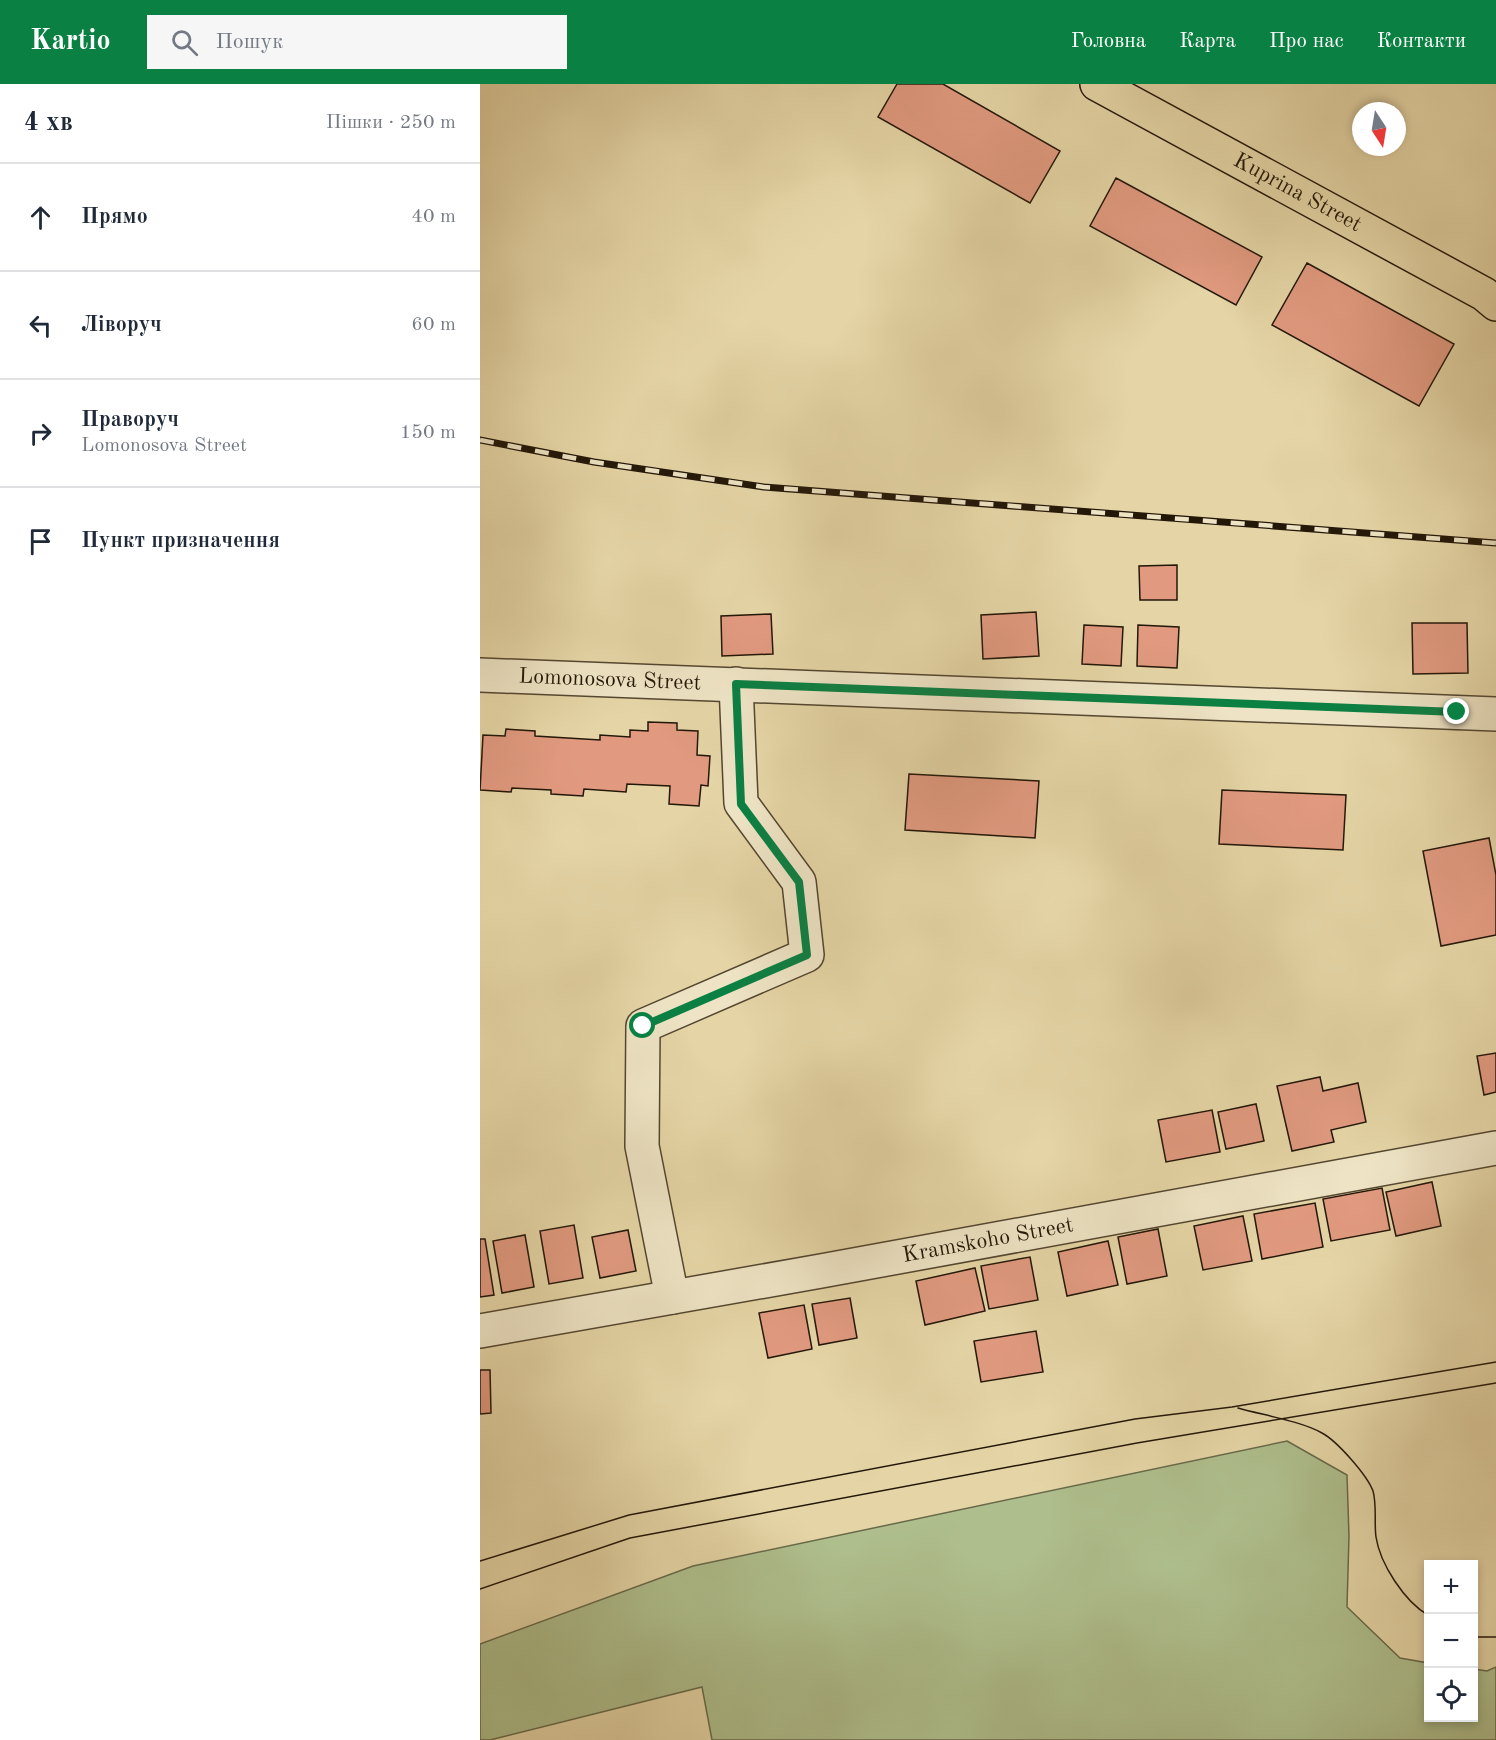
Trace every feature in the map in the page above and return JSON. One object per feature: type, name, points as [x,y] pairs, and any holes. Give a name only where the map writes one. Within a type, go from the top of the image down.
[{"type":"main road","name":"Kuprina Street","points":[[1097,84],[1484,294],[1496,304]]},
{"type":"street","name":"Lomonosova Street","points":[[480,675],[1496,714]]},
{"type":"street","points":[[672,1297],[642,1146],[643,1026],[807,955],[799,882],[741,804],[736,684]]},
{"type":"street","name":"Kramskoho Street","points":[[480,1331],[1496,1148]]},
{"type":"green space","points":[[1287,1441],[1347,1475],[1349,1536],[1347,1607],[1400,1658],[1424,1662],[1424,1722],[1478,1722],[1478,1670],[1487,1671],[1496,1667],[1496,1740],[712,1740],[702,1687],[490,1740],[480,1740],[480,1644],[693,1566]]},
{"type":"building","points":[[897,84],[943,84],[1060,151],[1030,203],[878,117]]},
{"type":"building","points":[[1116,178],[1262,257],[1236,305],[1090,226]]},
{"type":"building","points":[[1307,263],[1454,344],[1419,406],[1272,325]]},
{"type":"building","points":[[1177,565],[1177,600],[1140,600],[1139,566]]},
{"type":"building","points":[[1036,612],[1039,656],[983,659],[981,615]]},
{"type":"building","points":[[771,614],[773,654],[722,656],[721,616]]},
{"type":"building","points":[[1412,623],[1467,623],[1468,673],[1413,674]]},
{"type":"building","points":[[1084,625],[1123,627],[1121,666],[1082,664]]},
{"type":"building","points":[[1138,625],[1179,627],[1177,668],[1137,666]]},
{"type":"building","points":[[648,722],[677,723],[677,730],[698,731],[697,755],[710,756],[708,786],[701,785],[699,806],[669,804],[670,786],[627,784],[626,792],[584,789],[583,796],[551,794],[551,790],[512,788],[511,792],[480,790],[483,735],[505,736],[506,729],[535,731],[535,736],[600,740],[600,735],[630,737],[630,730],[648,731]]},
{"type":"building","points":[[909,774],[1039,781],[1035,838],[905,830]]},
{"type":"building","points":[[1222,790],[1346,795],[1343,850],[1219,844]]},
{"type":"building","points":[[1489,838],[1496,875],[1496,935],[1441,946],[1423,851]]},
{"type":"building","points":[[1496,1053],[1496,1092],[1484,1095],[1477,1056]]},
{"type":"building","points":[[1320,1077],[1323,1091],[1358,1083],[1366,1122],[1331,1130],[1334,1142],[1292,1151],[1277,1086]]},
{"type":"building","points":[[1256,1104],[1264,1141],[1226,1149],[1218,1112]]},
{"type":"building","points":[[1212,1110],[1220,1152],[1166,1162],[1158,1120]]},
{"type":"building","points":[[1432,1182],[1441,1226],[1396,1236],[1386,1192]]},
{"type":"building","points":[[1382,1188],[1390,1230],[1331,1241],[1323,1199]]},
{"type":"building","points":[[1315,1203],[1323,1247],[1262,1259],[1254,1214]]},
{"type":"building","points":[[1243,1216],[1252,1261],[1203,1270],[1194,1226]]},
{"type":"building","points":[[574,1225],[583,1278],[549,1284],[540,1231]]},
{"type":"building","points":[[1158,1229],[1167,1276],[1127,1284],[1118,1237]]},
{"type":"building","points":[[628,1230],[636,1271],[600,1278],[592,1237]]},
{"type":"building","points":[[525,1235],[534,1287],[502,1293],[493,1241]]},
{"type":"building","points":[[480,1239],[485,1239],[494,1295],[480,1297]]},
{"type":"building","points":[[1108,1241],[1118,1285],[1067,1296],[1058,1252]]},
{"type":"building","points":[[1030,1257],[1038,1300],[989,1309],[981,1266]]},
{"type":"building","points":[[975,1268],[985,1311],[925,1325],[916,1281]]},
{"type":"building","points":[[850,1298],[857,1338],[819,1345],[812,1304]]},
{"type":"building","points":[[804,1305],[812,1349],[768,1358],[759,1313]]},
{"type":"building","points":[[1036,1331],[1043,1372],[981,1382],[974,1341]]},
{"type":"building","points":[[480,1370],[490,1370],[491,1413],[480,1414]]},
{"type":"tram line","points":[[480,1561],[629,1515],[1135,1419],[1232,1407],[1496,1362]]},
{"type":"tram line","points":[[480,1589],[630,1538],[1137,1443],[1496,1383]]},
{"type":"tram line","points":[[1238,1408],[1293,1422],[1322,1433],[1351,1459],[1365,1476],[1373,1491],[1378,1548],[1388,1570],[1402,1592],[1426,1614]]},
{"type":"tram line","points":[[1478,1637],[1496,1637]]},
{"type":"railway","points":[[480,440],[594,462],[764,487],[1496,543]]},
{"type":"route","points":[[643,1026],[807,955],[799,882],[741,804],[736,684],[1457,712]]}]
